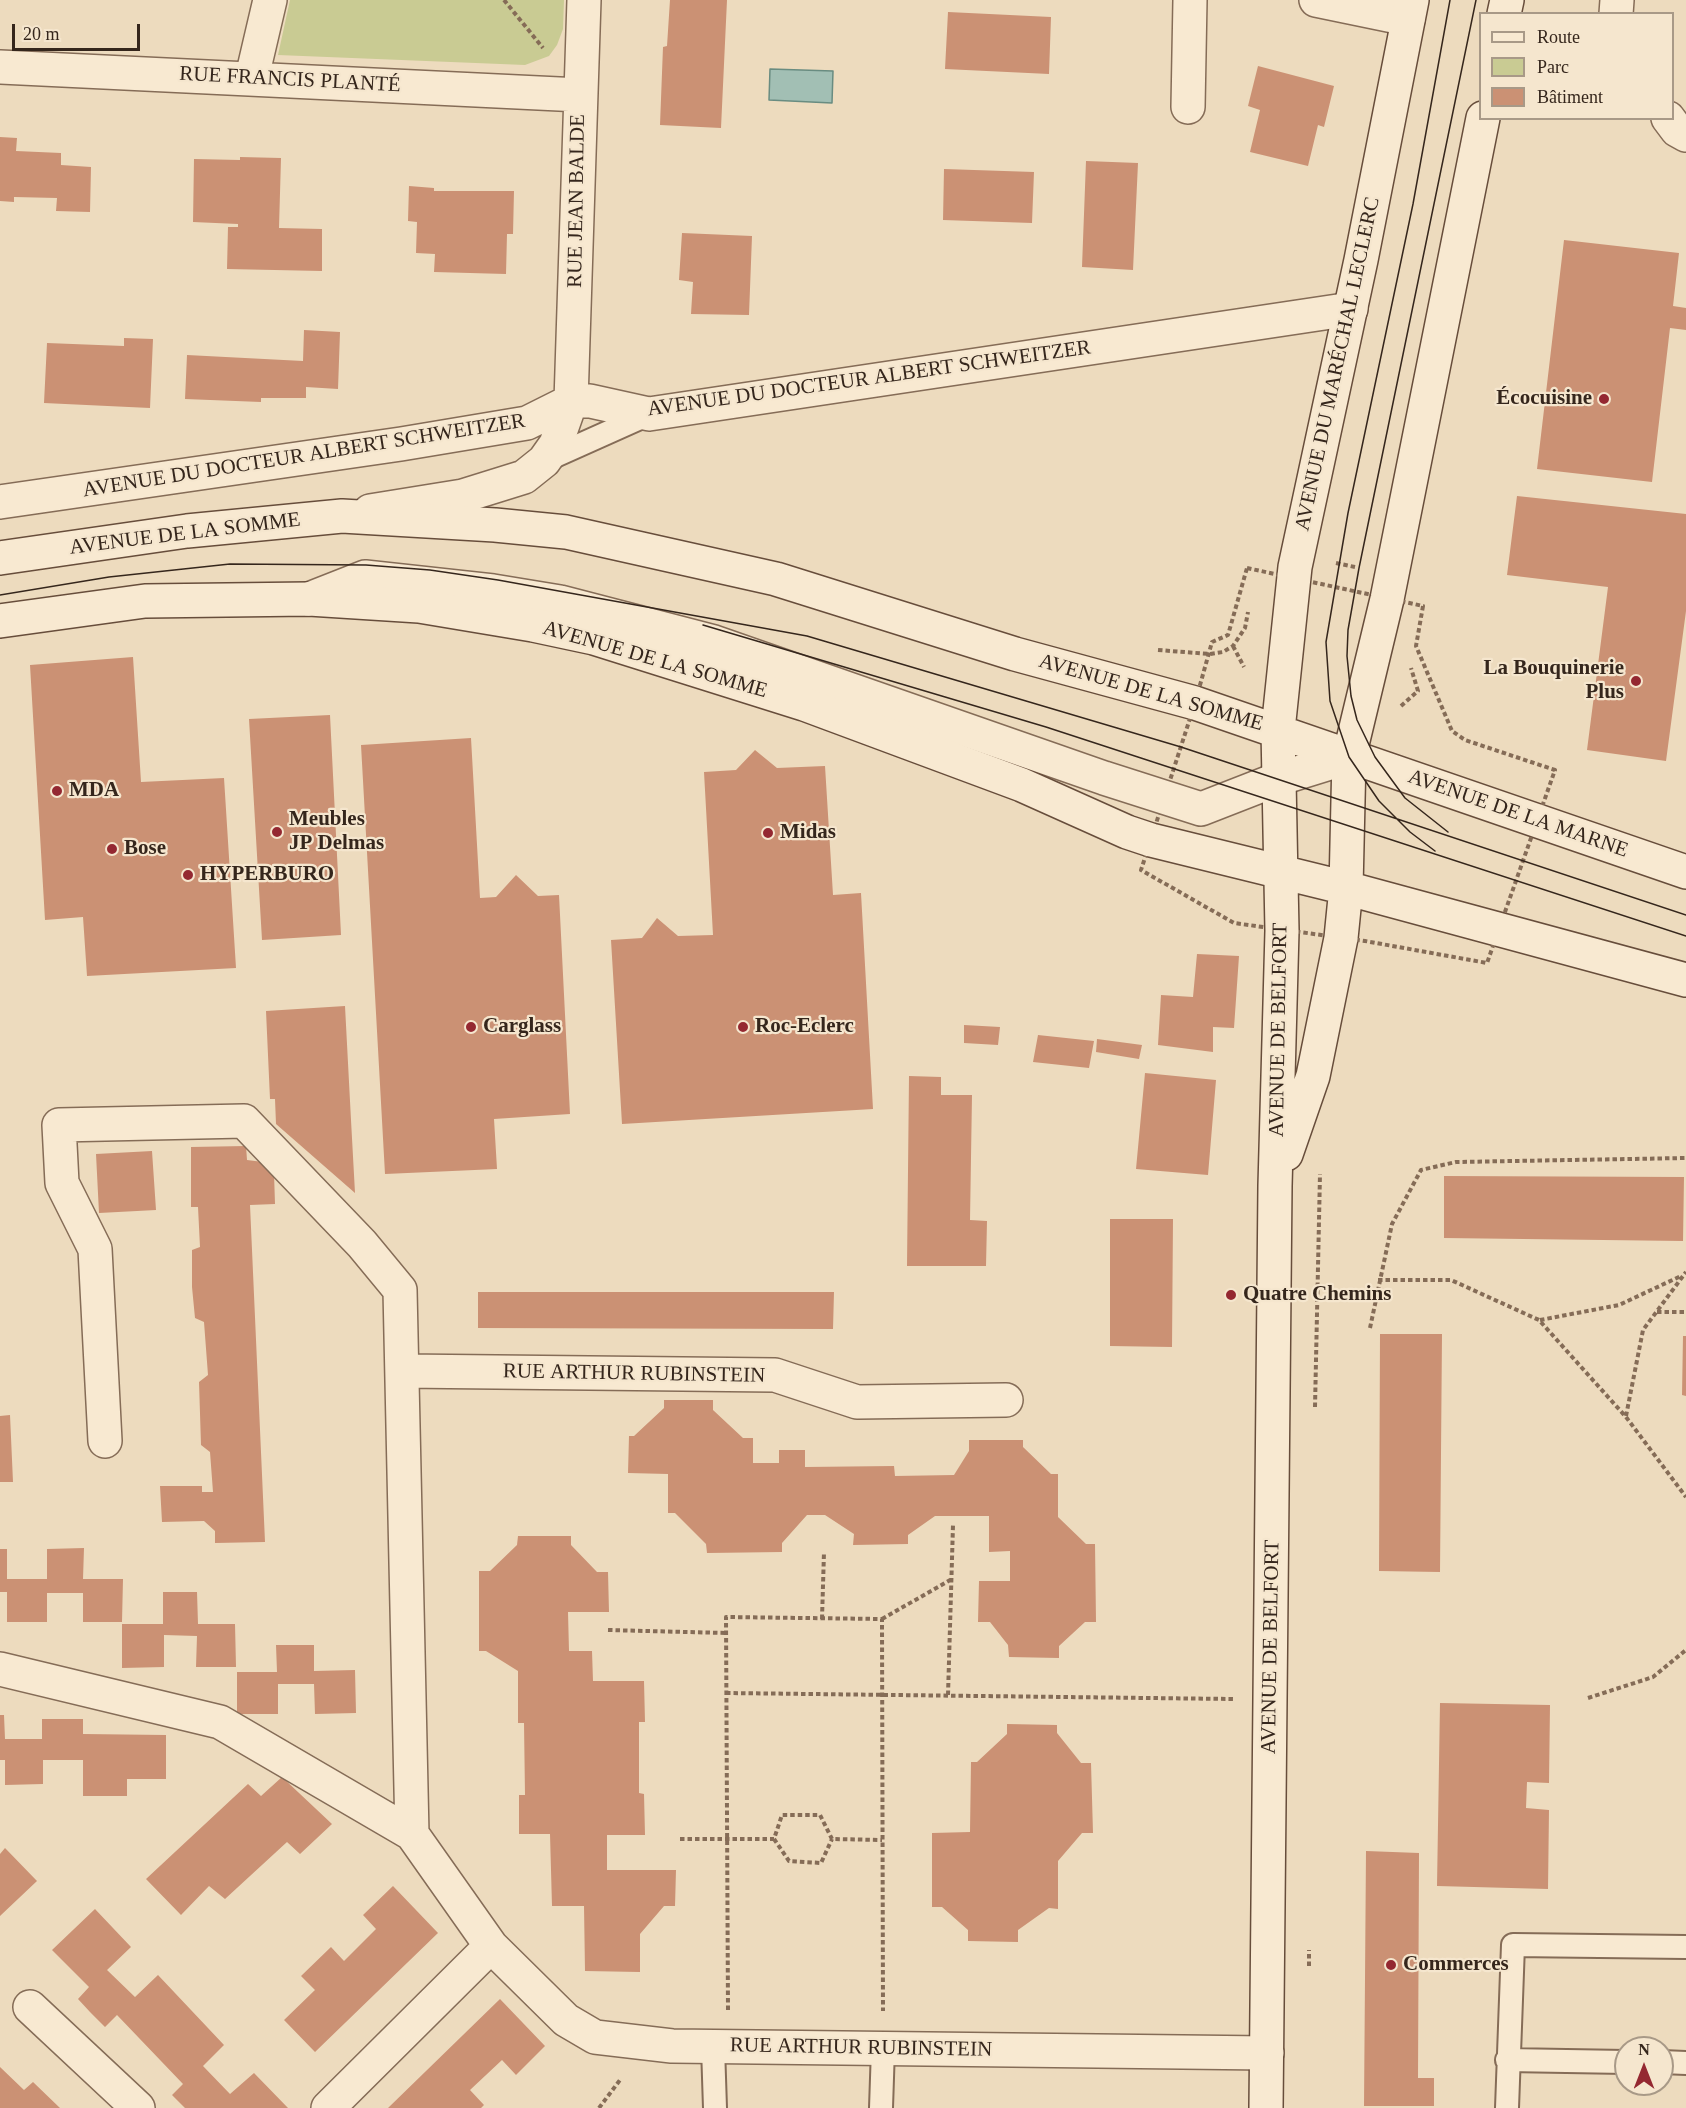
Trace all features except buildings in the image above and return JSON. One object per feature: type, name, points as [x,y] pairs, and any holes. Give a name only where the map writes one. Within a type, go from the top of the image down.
[{"type":"street","points":[[252,77],[270,0]]},
{"type":"street","name":"RUE JEAN BALDE","points":[[544,461],[556,444],[571,401],[584,0]]},
{"type":"street","points":[[1188,108],[1190,0]]},
{"type":"street","points":[[1316,0],[1410,10]]},
{"type":"street","name":"AVENUE DU MARÉCHAL LECLERC","points":[[1278,779],[1278,730],[1298,554],[1351,309],[1410,10]]},
{"type":"street","name":"RUE FRANCIS PLANTÉ","points":[[0,67],[252,77],[580,95]]},
{"type":"street","points":[[309,598],[365,577],[493,591],[560,602],[714,642],[1104,778],[1201,808],[1278,779],[1349,757],[1391,576],[1483,120]]},
{"type":"street","points":[[1670,120],[1677,130],[1686,135]]},
{"type":"street","name":"AVENUE DU DOCTEUR ALBERT SCHWEITZER","points":[[0,502],[401,444],[527,423],[571,401],[590,401],[649,414],[1351,309]]},
{"type":"street","points":[[342,516],[488,489],[524,477],[544,461]]},
{"type":"street","name":"AVENUE DE LA SOMME","points":[[0,558],[187,531],[342,516],[531,527],[566,532],[660,551],[776,579],[1015,654],[1195,703],[1278,730],[1349,757]]},
{"type":"street","name":"AVENUE DE LA SOMME","points":[[0,621],[145,601],[309,598],[420,606],[482,615],[594,638],[804,704],[1022,784],[1127,832],[1346,888]]},
{"type":"street","name":"AVENUE DE LA MARNE","points":[[1349,757],[1686,872]]},
{"type":"street","name":"AVENUE DE BELFORT","points":[[1275,1186],[1313,1076],[1341,938],[1346,888],[1349,757]]},
{"type":"street","name":"AVENUE DE BELFORT","points":[[1266,2108],[1275,1186],[1282,931],[1278,779]]},
{"type":"street","points":[[1346,888],[1686,980]]},
{"type":"street","points":[[105,1440],[95,1249],[62,1183],[59,1125],[244,1121],[362,1244],[400,1290],[412,1834]]},
{"type":"street","name":"RUE ARTHUR RUBINSTEIN","points":[[403,1371],[776,1375],[857,1402],[1006,1400]]},
{"type":"street","name":"RUE ARTHUR RUBINSTEIN","points":[[0,1669],[220,1722],[412,1834],[491,1946],[566,2020],[596,2037],[672,2046],[1267,2053]]},
{"type":"street","points":[[328,2108],[491,1946]]},
{"type":"street","points":[[30,2007],[138,2108]]},
{"type":"lane","points":[[544,461],[649,414]]},
{"type":"lane","points":[[1507,2108],[1513,1945],[1686,1947]]},
{"type":"lane","points":[[715,2108],[721,2047]]},
{"type":"lane","points":[[881,2108],[883,2048]]},
{"type":"lane","points":[[1507,2060],[1614,2062]]},
{"type":"path","points":[[1298,554],[1391,576]]},
{"type":"path","points":[[1370,1329],[1378,1280],[1392,1224],[1421,1170],[1456,1162],[1686,1158]]},
{"type":"path","points":[[1539,1320],[1619,1305],[1684,1274]]},
{"type":"path","points":[[1626,1417],[1643,1330],[1684,1274]]},
{"type":"path","points":[[1378,1280],[1451,1280],[1539,1320],[1626,1417],[1686,1497]]},
{"type":"path","points":[[1656,1312],[1686,1312]]},
{"type":"path","points":[[948,1695],[953,1525]]},
{"type":"path","points":[[822,1619],[824,1552]]},
{"type":"path","points":[[721,2047],[727,1839],[726,1617],[882,1619],[952,1579]]},
{"type":"path","points":[[882,1619],[883,2048]]},
{"type":"path","points":[[608,1630],[726,1633]]},
{"type":"path","points":[[1588,1698],[1653,1677],[1686,1650]]},
{"type":"path","points":[[726,1693],[1239,1699]]},
{"type":"path","points":[[774,1839],[782,1815],[820,1815],[832,1839]]},
{"type":"path","points":[[680,1839],[774,1839]]},
{"type":"path","points":[[774,1839],[789,1861],[820,1863],[832,1839]]},
{"type":"path","points":[[832,1839],[882,1840]]},
{"type":"green space","points":[[290,0],[564,0],[563,29],[557,45],[549,56],[525,65],[278,55]]},
{"type":"shaded area","points":[[770,69],[833,71],[832,103],[769,100]]},
{"type":"tram line","points":[[1435,851],[1410,832],[1379,801],[1349,757],[1330,701],[1326,642],[1348,513],[1413,204],[1450,0]]},
{"type":"tram line","points":[[1448,832],[1405,798],[1375,757],[1357,720],[1351,696],[1347,656],[1348,630],[1359,568],[1476,0]]},
{"type":"tram line","points":[[0,595],[109,577],[230,564],[366,565],[430,570],[498,580],[807,636],[1181,747],[1686,915]]},
{"type":"tram line","points":[[703,625],[1046,727],[1686,936]]},
{"type":"place","name":"Écocuisine","points":[[1604,399]]},
{"type":"place","name":"La Bouquinerie Plus","points":[[1636,681]]},
{"type":"place","name":"MDA","points":[[57,791]]},
{"type":"place","name":"Meubles JP Delmas","points":[[277,832]]},
{"type":"place","name":"Midas","points":[[768,833]]},
{"type":"place","name":"Bose","points":[[112,849]]},
{"type":"place","name":"HYPERBURO","points":[[188,875]]},
{"type":"place","name":"Carglass","points":[[471,1027]]},
{"type":"place","name":"Roc-Eclerc","points":[[743,1027]]},
{"type":"place","name":"Quatre Chemins","points":[[1231,1295]]},
{"type":"place","name":"Commerces","points":[[1391,1965]]}]
